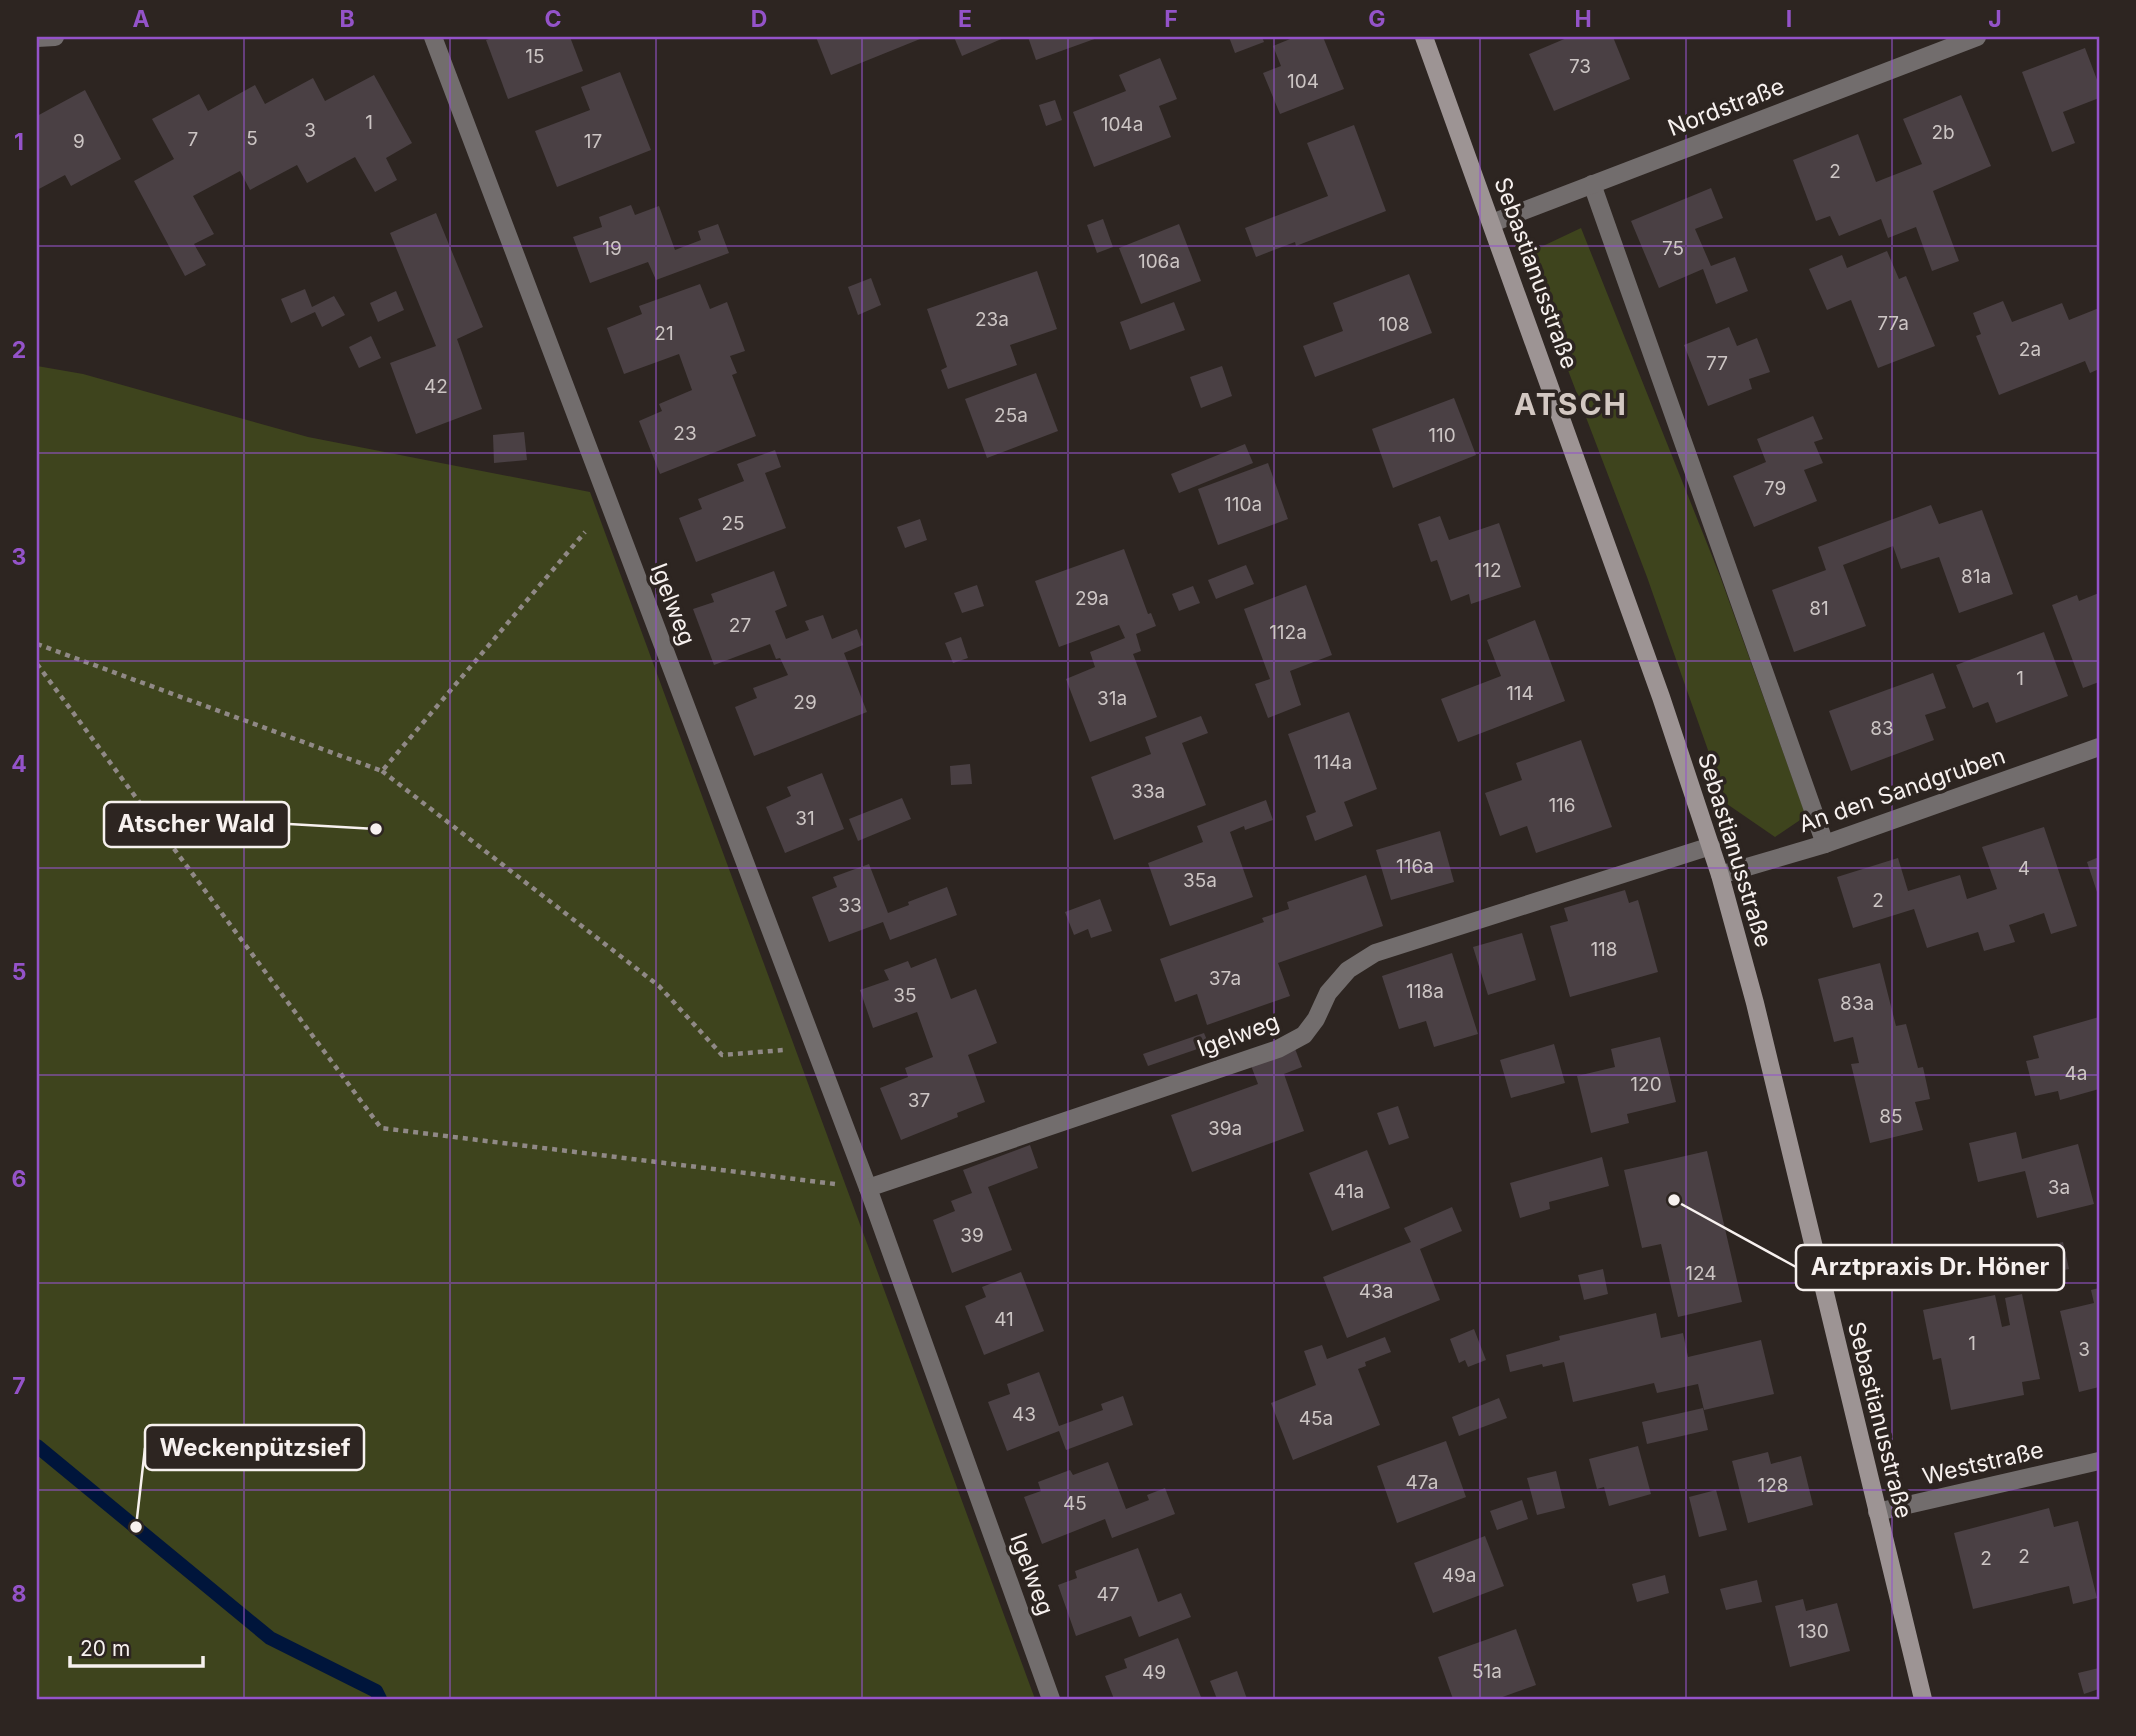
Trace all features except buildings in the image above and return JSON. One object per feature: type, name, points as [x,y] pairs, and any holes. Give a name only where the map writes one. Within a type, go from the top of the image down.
[{"type":"main road","name":"Sebastianusstraße","points":[[1424,37],[1661,697],[1720,875],[1758,1017],[1923,1699]]},
{"type":"street","points":[[37,38],[55,37]]},
{"type":"street","name":"Igelweg","points":[[433,37],[867,1188],[1051,1699]]},
{"type":"street","name":"Nordstraße","points":[[1492,223],[1977,37]]},
{"type":"street","points":[[1592,184],[1825,844]]},
{"type":"street","name":"An den Sandgruben","points":[[1720,875],[1825,844],[2099,747]]},
{"type":"street","name":"Igelweg","points":[[867,1188],[1278,1049],[1304,1035],[1316,1019],[1328,993],[1348,970],[1375,953],[1711,846]]},
{"type":"street","name":"Weststraße","points":[[1877,1512],[2099,1461]]},
{"type":"path","points":[[382,771],[610,504]]},
{"type":"path","points":[[37,644],[382,771],[659,986],[722,1055],[814,1048]]},
{"type":"path","points":[[37,664],[381,1128],[867,1188]]},
{"type":"green space","points":[[1581,228],[1720,576],[1806,816],[1775,837],[1727,804],[1647,577],[1524,255]]},
{"type":"green space","points":[[37,366],[83,374],[308,437],[590,492],[1035,1699],[37,1699]]},
{"type":"waterway","points":[[37,1446],[270,1638],[376,1691],[380,1699]]},
{"type":"place","name":"Atscher Wald","points":[[376,829]]},
{"type":"place","name":"Arztpraxis Dr. Höner","points":[[1674,1200]]},
{"type":"place","name":"Weckenpützsief","points":[[136,1527]]},
{"type":"district","name":"ATSCH","points":[[1571,404]]}]
